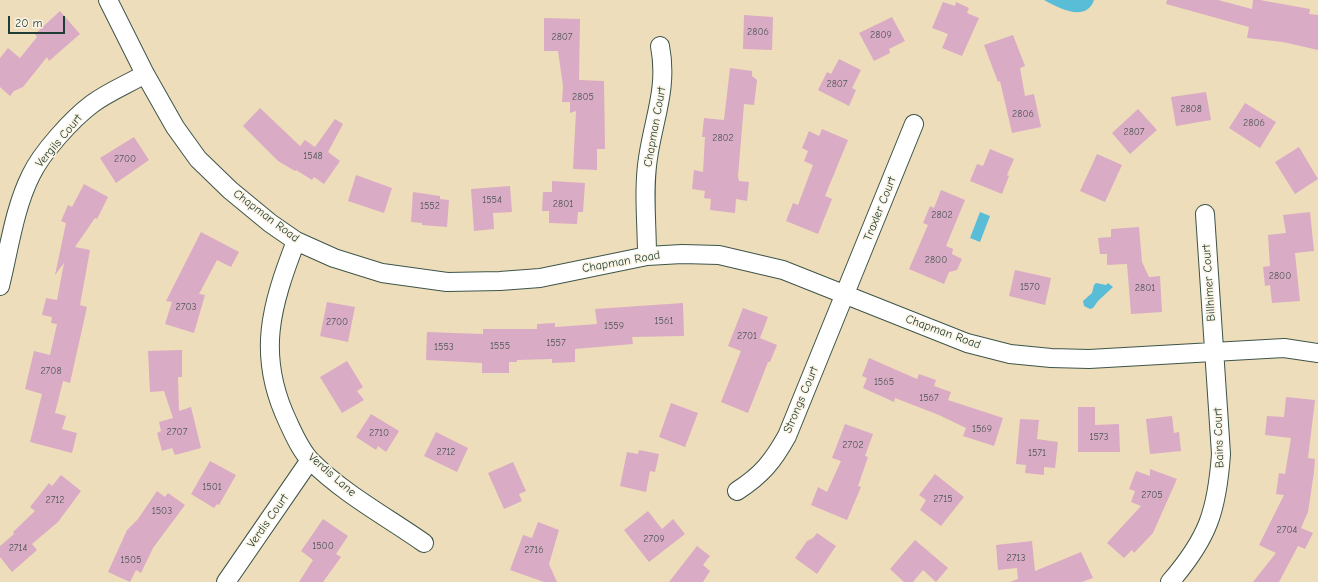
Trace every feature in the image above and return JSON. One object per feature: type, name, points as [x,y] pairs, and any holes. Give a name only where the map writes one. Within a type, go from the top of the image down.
[{"type":"street","name":"Chapman Road","points":[[108,0],[145,74],[175,126],[198,159],[230,190],[270,223],[296,241],[334,258],[382,273],[447,282],[500,281],[540,278],[647,256],[682,254],[719,255],[783,270],[967,343],[1010,354],[1051,358],[1089,359],[1284,348],[1318,352]]},
{"type":"street","name":"Chapman Court","points":[[647,256],[646,185],[648,158],[662,87],[664,65],[660,46]]},
{"type":"street","name":"Vergils Court","points":[[0,286],[19,208],[31,174],[49,148],[70,124],[93,104],[145,74]]},
{"type":"street","name":"Traxler Court","points":[[846,295],[914,124]]},
{"type":"street","name":"Billhimer Court","points":[[1205,214],[1214,352]]},
{"type":"street","name":"Verdis Lane","points":[[296,241],[279,287],[271,324],[272,377],[281,407],[296,438],[310,460],[342,487],[424,543]]},
{"type":"street","name":"Strongs Court","points":[[737,491],[757,478],[775,457],[787,436],[846,295]]},
{"type":"street","name":"Bains Court","points":[[1170,582],[1190,558],[1204,534],[1213,512],[1219,484],[1221,454],[1214,352]]},
{"type":"street","name":"Verdis Court","points":[[226,582],[310,460]]},
{"type":"water","points":[[1044,0],[1094,0],[1090,7],[1085,11],[1072,12],[1057,7]]},
{"type":"water","points":[[980,212],[990,216],[980,242],[970,238]]},
{"type":"water","points":[[1096,283],[1106,285],[1108,283],[1113,287],[1098,301],[1093,308],[1090,309],[1084,306],[1083,301],[1092,293]]},
{"type":"building","points":[[1167,0],[1218,0],[1252,9],[1253,0],[1260,0],[1310,9],[1309,14],[1318,15],[1318,50],[1283,42],[1247,38],[1249,27],[1166,4]]},
{"type":"building","points":[[943,2],[955,6],[956,2],[969,8],[967,13],[979,18],[962,56],[942,48],[948,34],[932,28]]},
{"type":"building","points":[[60,11],[80,34],[49,61],[47,57],[23,87],[14,91],[10,96],[0,87],[0,58],[8,48],[20,58],[37,37],[35,34]]},
{"type":"building","points":[[744,15],[773,17],[772,50],[743,49]]},
{"type":"building","points":[[892,17],[905,41],[889,49],[890,53],[874,61],[859,33]]},
{"type":"building","points":[[544,18],[580,19],[579,80],[604,81],[605,149],[597,149],[597,170],[573,169],[576,111],[570,113],[570,102],[562,102],[563,86],[558,51],[544,51]]},
{"type":"building","points":[[1013,35],[1025,66],[1020,68],[1025,96],[1034,94],[1041,127],[1012,133],[1000,81],[998,82],[984,45]]},
{"type":"building","points":[[839,59],[861,70],[852,88],[856,90],[849,106],[818,90],[827,72],[831,74]]},
{"type":"building","points":[[730,68],[752,71],[752,76],[757,80],[754,105],[744,104],[738,176],[739,181],[749,182],[747,201],[736,199],[735,213],[710,210],[711,199],[704,198],[705,191],[692,189],[694,170],[703,172],[705,137],[702,137],[704,118],[724,120]]},
{"type":"building","points":[[1206,92],[1211,120],[1176,126],[1171,97]]},
{"type":"building","points":[[1245,103],[1276,122],[1260,148],[1229,128]]},
{"type":"building","points":[[260,108],[300,146],[305,140],[315,147],[335,119],[343,124],[328,152],[340,161],[324,184],[314,177],[312,180],[278,161],[243,126]]},
{"type":"building","points":[[1138,109],[1157,130],[1130,154],[1112,133]]},
{"type":"building","points":[[822,129],[848,140],[825,196],[832,199],[818,234],[786,221],[793,203],[798,205],[813,165],[804,161],[808,151],[802,148],[809,131],[819,136]]},
{"type":"building","points":[[134,137],[149,160],[116,183],[100,158]]},
{"type":"building","points":[[1299,147],[1318,179],[1295,194],[1275,162]]},
{"type":"building","points":[[990,149],[1014,159],[1007,175],[1009,176],[1002,194],[970,181],[977,164],[983,166]]},
{"type":"building","points":[[1097,154],[1122,165],[1105,202],[1080,191]]},
{"type":"building","points":[[356,175],[392,188],[384,213],[348,201]]},
{"type":"building","points":[[552,181],[585,183],[583,212],[578,212],[577,224],[549,223],[549,211],[542,211],[543,192],[552,192]]},
{"type":"building","points":[[84,184],[108,197],[97,219],[95,218],[75,247],[90,250],[80,305],[87,307],[70,383],[63,381],[55,413],[66,416],[62,429],[77,433],[72,453],[30,442],[42,394],[25,389],[34,351],[50,355],[57,324],[51,323],[52,317],[42,315],[46,298],[57,300],[64,263],[55,275],[66,223],[61,221],[68,205],[72,207]]},
{"type":"building","points":[[510,186],[512,212],[493,213],[494,229],[474,231],[471,189]]},
{"type":"building","points":[[941,190],[965,200],[946,246],[953,249],[952,254],[962,259],[957,270],[949,272],[944,284],[909,269],[928,225],[923,223],[930,206],[934,208]]},
{"type":"building","points":[[413,192],[440,196],[440,199],[449,200],[447,227],[422,225],[422,223],[411,222]]},
{"type":"building","points":[[1310,212],[1314,251],[1295,253],[1300,301],[1272,303],[1270,285],[1265,286],[1263,267],[1270,266],[1268,235],[1286,233],[1283,215]]},
{"type":"building","points":[[1139,227],[1142,262],[1149,277],[1160,276],[1162,312],[1131,314],[1127,264],[1107,265],[1107,254],[1100,254],[1098,238],[1111,237],[1111,229]]},
{"type":"building","points":[[201,232],[239,252],[231,267],[217,260],[199,294],[205,295],[194,333],[165,324],[172,302],[166,301]]},
{"type":"building","points":[[1015,270],[1051,278],[1045,305],[1009,296]]},
{"type":"building","points":[[327,302],[355,307],[348,342],[320,336]]},
{"type":"building","points":[[683,303],[684,336],[632,337],[633,344],[575,349],[575,362],[552,363],[552,359],[517,360],[517,362],[509,362],[509,373],[482,373],[482,363],[426,360],[427,332],[483,334],[483,329],[537,329],[537,324],[555,323],[555,327],[597,324],[595,309]]},
{"type":"building","points":[[743,308],[768,317],[760,338],[777,345],[770,362],[768,362],[748,413],[721,402],[741,351],[728,346]]},
{"type":"building","points":[[182,350],[182,377],[178,377],[179,411],[191,407],[201,448],[175,455],[172,448],[162,451],[157,433],[161,431],[159,422],[173,418],[164,391],[150,392],[148,351]]},
{"type":"building","points":[[869,358],[917,379],[919,374],[936,380],[934,386],[951,392],[948,400],[1003,418],[994,446],[963,436],[966,428],[939,415],[895,398],[894,402],[863,388],[867,378],[862,376]]},
{"type":"building","points":[[347,361],[363,387],[357,391],[364,400],[342,413],[320,377]]},
{"type":"building","points":[[1286,397],[1315,400],[1308,458],[1315,459],[1314,472],[1308,512],[1301,528],[1313,533],[1305,549],[1298,546],[1279,582],[1253,582],[1276,553],[1259,545],[1284,495],[1276,494],[1279,473],[1285,474],[1291,438],[1265,435],[1267,416],[1284,417]]},
{"type":"building","points":[[671,403],[698,413],[685,447],[659,437]]},
{"type":"building","points":[[1078,407],[1095,407],[1095,425],[1119,424],[1120,452],[1078,452]]},
{"type":"building","points":[[371,414],[399,431],[386,452],[378,446],[376,450],[356,437]]},
{"type":"building","points":[[1172,416],[1174,433],[1179,432],[1181,451],[1150,454],[1146,419]]},
{"type":"building","points":[[1020,419],[1039,420],[1037,439],[1058,442],[1055,468],[1044,467],[1044,475],[1025,473],[1026,465],[1016,464]]},
{"type":"building","points":[[845,424],[873,434],[865,456],[868,457],[858,486],[861,487],[847,520],[811,505],[818,487],[827,492],[841,461],[832,458]]},
{"type":"building","points":[[436,432],[468,448],[457,472],[424,456]]},
{"type":"building","points":[[639,450],[659,454],[655,472],[650,471],[646,492],[620,486],[627,452],[638,454]]},
{"type":"building","points":[[210,461],[236,475],[219,505],[217,504],[214,508],[191,494]]},
{"type":"building","points":[[513,462],[526,491],[519,494],[522,501],[504,509],[488,473]]},
{"type":"building","points":[[1150,469],[1177,479],[1153,533],[1134,553],[1132,550],[1124,558],[1107,543],[1141,506],[1131,502],[1135,491],[1129,489],[1136,471],[1150,476]]},
{"type":"building","points":[[935,474],[964,497],[941,526],[920,510],[926,500],[919,495]]},
{"type":"building","points":[[61,475],[81,491],[58,522],[32,544],[37,550],[12,572],[0,557],[0,546],[14,534],[13,532],[35,511],[30,507],[49,483],[52,486]]},
{"type":"building","points":[[157,491],[165,497],[168,493],[185,505],[153,548],[141,573],[136,570],[130,582],[108,572],[127,530],[138,519]]},
{"type":"building","points":[[648,511],[662,529],[673,519],[685,534],[649,562],[624,530]]},
{"type":"building","points":[[323,519],[348,536],[336,554],[341,557],[323,582],[299,582],[313,560],[301,551]]},
{"type":"building","points":[[538,522],[559,530],[549,564],[557,582],[544,582],[510,570],[523,535],[532,538]]},
{"type":"building","points":[[817,533],[836,546],[817,574],[795,558],[807,541],[813,538]]},
{"type":"building","points":[[915,540],[948,568],[936,582],[923,570],[913,582],[904,582],[890,569]]},
{"type":"building","points":[[1032,541],[1035,571],[1081,552],[1093,578],[1082,582],[1010,582],[1018,579],[1017,568],[998,570],[996,545]]},
{"type":"building","points":[[697,546],[710,556],[703,565],[710,571],[703,582],[669,582]]}]
